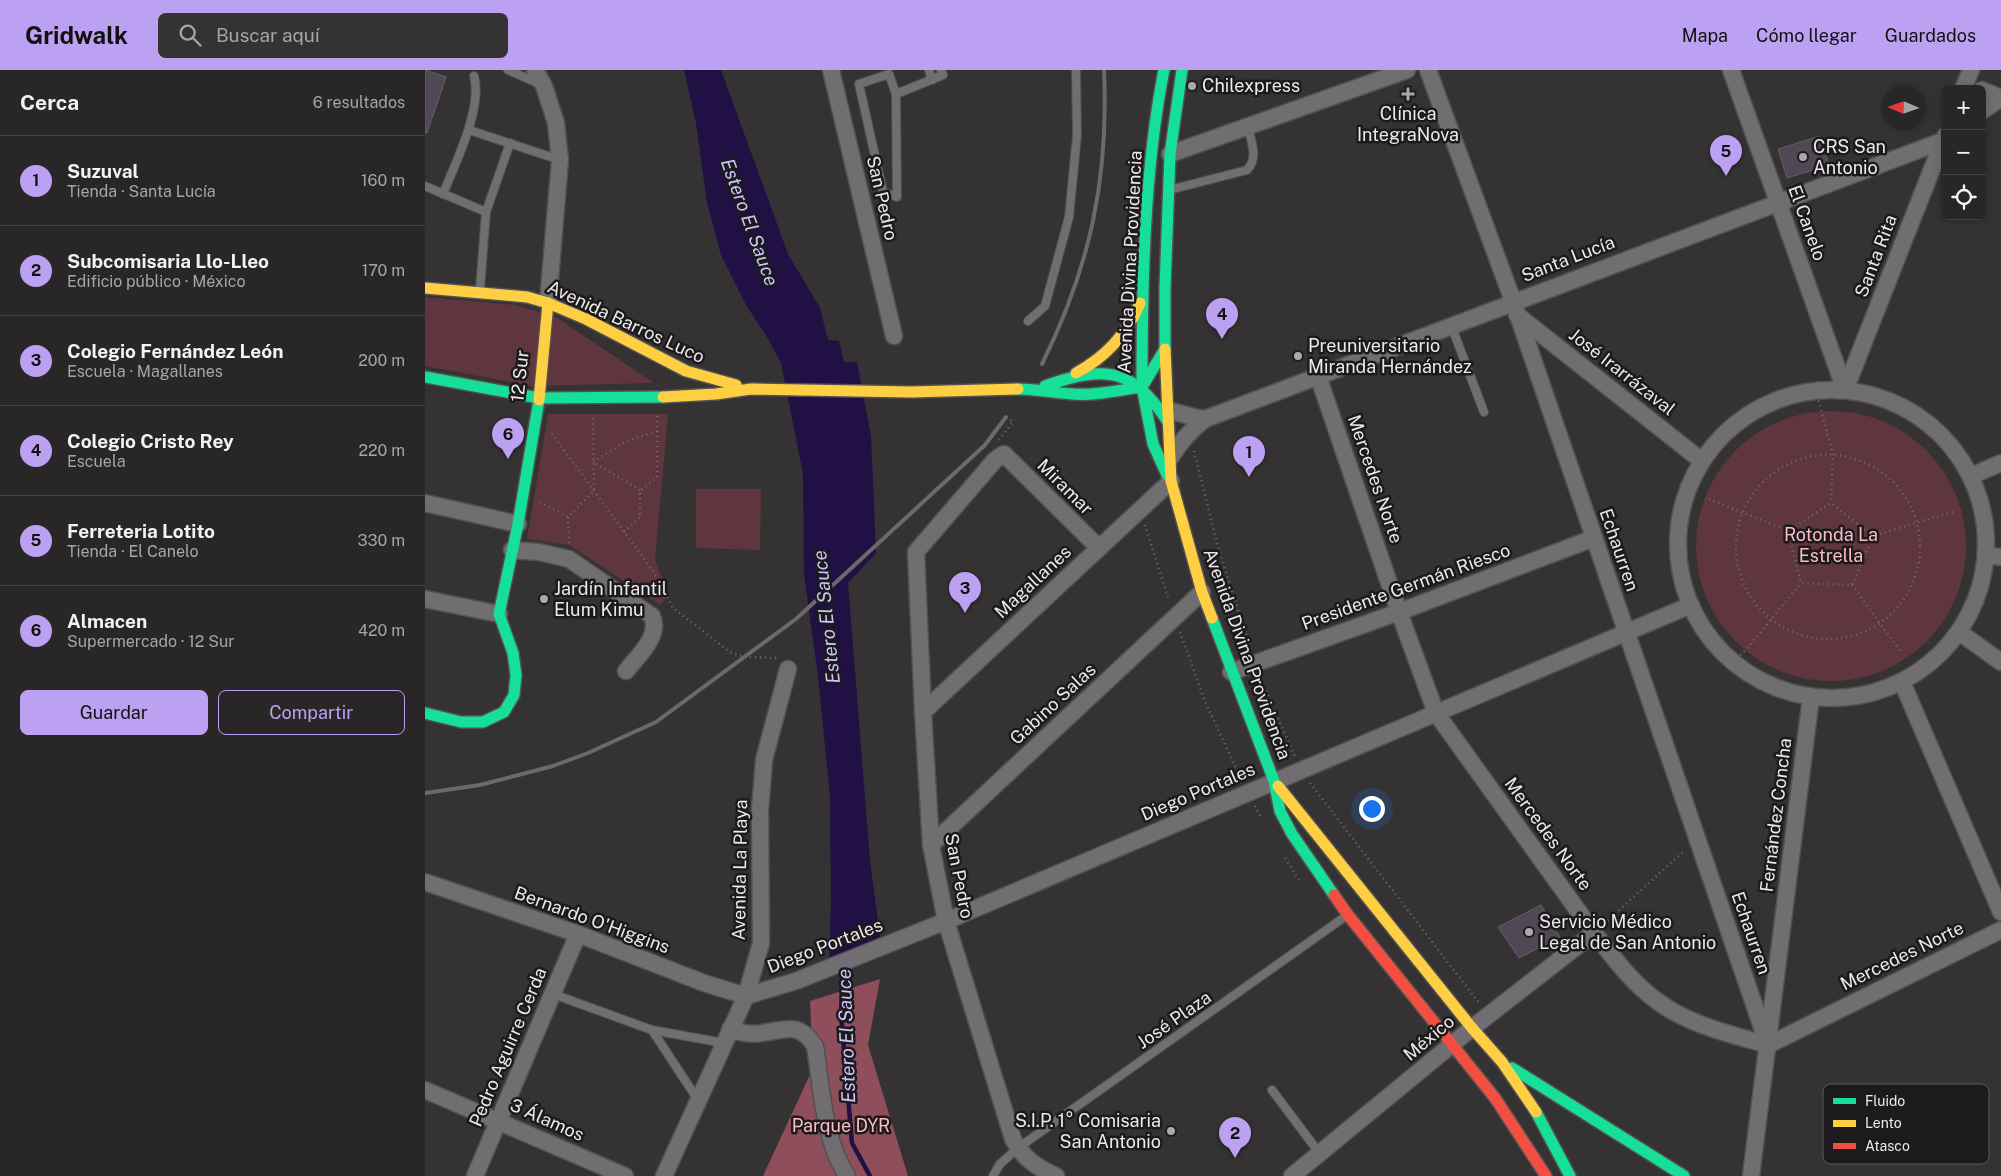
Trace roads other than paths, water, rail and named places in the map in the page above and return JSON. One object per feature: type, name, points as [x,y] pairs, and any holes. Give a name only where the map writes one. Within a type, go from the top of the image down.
[{"type":"street","name":"12 Sur","points":[[499,614],[518,524],[539,398],[560,160],[556,123],[544,86],[535,70]]},
{"type":"street","name":"San Pedro","points":[[831,70],[894,336]]},
{"type":"street","name":"Avenida Divina Providencia","points":[[1164,70],[1151,156],[1142,296],[1142,387],[1149,431],[1160,465],[1171,481]]},
{"type":"street","name":"Avenida Divina Providencia","points":[[1182,70],[1170,154],[1168,190],[1165,287],[1167,416],[1171,481],[1202,592],[1274,781],[1280,811],[1292,834],[1348,915],[1495,1098],[1539,1171]]},
{"type":"street","points":[[1170,154],[1407,70]]},
{"type":"street","name":"Echaurren","points":[[1429,70],[1515,308],[1768,1045]]},
{"type":"street","name":"El Canelo","points":[[1731,70],[1845,390]]},
{"type":"street","points":[[1972,84],[2001,98],[1986,109]]},
{"type":"street","name":"Santa Lucía","points":[[1167,416],[1205,418],[1451,325],[1515,308],[1778,201],[1941,140]]},
{"type":"street","name":"Santa Rita","points":[[1845,390],[1941,147]]},
{"type":"street","name":"Avenida Barros Luco","points":[[425,288],[527,297],[548,303],[586,319],[686,371],[751,389]]},
{"type":"street","points":[[1067,377],[1093,363],[1115,344],[1132,321],[1142,296]]},
{"type":"street","name":"José Irarrázaval","points":[[1515,308],[1702,461]]},
{"type":"street","points":[[1165,349],[1142,387],[1167,416]]},
{"type":"street","name":"Avenida Barros Luco","points":[[1038,389],[1067,377],[1101,373],[1118,374],[1142,387]]},
{"type":"street","name":"Mercedes Norte","points":[[1318,376],[1399,612],[1436,713],[1594,933],[1619,965],[1657,1002],[1707,1027],[1768,1045],[2001,930]]},
{"type":"street","name":"Avenida Barros Luco","points":[[425,377],[539,398],[656,397],[715,394],[751,389],[911,392],[1038,389],[1082,394],[1142,387]]},
{"type":"street","points":[[1845,390],[1881,398],[1914,413],[1946,440],[1971,476],[1979,496],[1993,556],[1975,603],[1959,632],[1933,660],[1902,682],[1857,697],[1842,699],[1811,697],[1766,684],[1733,662],[1706,632],[1691,604],[1680,565],[1680,523],[1688,491],[1702,461],[1723,436],[1748,415],[1776,400],[1793,395],[1816,391],[1845,390]]},
{"type":"street","name":"Santa Lucía","points":[[1171,457],[1180,441],[1205,418]]},
{"type":"street","name":"Miramar","points":[[916,552],[995,460],[1004,454],[1099,548]]},
{"type":"street","points":[[1971,476],[2001,464]]},
{"type":"street","name":"Magallanes","points":[[923,712],[1171,481]]},
{"type":"street","points":[[425,504],[518,524]]},
{"type":"street","name":"Presidente Germán Riesco","points":[[1231,672],[1399,612],[1594,538]]},
{"type":"street","points":[[512,550],[539,552],[569,559],[652,616],[655,623],[653,634],[625,671]]},
{"type":"street","name":"San Pedro","points":[[916,552],[931,845],[946,921],[1009,1129],[1018,1148],[1033,1164],[1055,1176]]},
{"type":"street","name":"Gabino Salas","points":[[931,845],[1202,592]]},
{"type":"street","points":[[425,600],[499,614],[513,653],[516,675],[514,695],[504,712],[491,720],[476,724],[425,713]]},
{"type":"street","name":"Diego Portales","points":[[746,996],[796,981],[946,921],[1691,604]]},
{"type":"street","points":[[1959,632],[2001,662]]},
{"type":"street","name":"Avenida La Playa","points":[[664,1176],[746,996],[761,942],[760,810],[764,760],[789,669]]},
{"type":"street","points":[[1902,682],[2001,912]]},
{"type":"street","name":"Fernández Concha","points":[[1751,1176],[1811,697]]},
{"type":"street","name":"Avenida Divina Providencia","points":[[1274,781],[1472,1028],[1505,1064]]},
{"type":"street","name":"Bernardo O'Higgins","points":[[425,882],[578,934],[703,983],[746,996]]},
{"type":"street","name":"México","points":[[1292,1176],[1472,1028],[1594,933]]},
{"type":"street","name":"Pedro Aguirre Cerda","points":[[475,1176],[578,934]]},
{"type":"street","points":[[727,1036],[754,1034],[788,1028],[803,1032],[812,1041],[815,1046],[829,1135],[838,1162],[847,1176]]},
{"type":"street","points":[[1453,1045],[1505,1064],[1684,1176]]},
{"type":"street","points":[[1505,1064],[1537,1110],[1570,1176]]},
{"type":"street","name":"3 Álamos","points":[[425,1090],[625,1176]]},
{"type":"lane","points":[[508,70],[544,86]]},
{"type":"lane","points":[[929,70],[932,80]]},
{"type":"lane","points":[[896,94],[943,75],[941,70]]},
{"type":"lane","points":[[1028,321],[1045,306],[1069,217],[1077,135],[1076,70]]},
{"type":"lane","points":[[889,74],[896,94],[897,141],[897,197],[883,192],[859,84],[889,74]]},
{"type":"lane","points":[[443,194],[469,130],[477,86],[474,76]]},
{"type":"lane","points":[[1168,190],[1247,170],[1253,164],[1255,158],[1248,127]]},
{"type":"lane","points":[[469,130],[560,160]]},
{"type":"lane","points":[[480,292],[485,212],[510,143]]},
{"type":"lane","points":[[425,186],[485,212]]},
{"type":"lane","points":[[1451,325],[1484,412]]},
{"type":"lane","name":"José Plaza","points":[[993,1176],[1000,1164],[1018,1148],[1348,915]]},
{"type":"lane","points":[[553,994],[652,1030],[727,1036]]},
{"type":"lane","points":[[652,1030],[698,1101]]},
{"type":"lane","points":[[1272,1090],[1320,1154]]},
{"type":"water","points":[[684,70],[721,70],[788,254],[820,308],[828,340],[839,341],[844,362],[857,362],[871,436],[876,553],[848,583],[870,861],[882,952],[829,974],[831,902],[830,797],[818,676],[804,574],[803,474],[781,363],[746,305],[721,255],[707,203],[696,123]]},
{"type":"waterway","name":"Estero El Sauce","points":[[843,965],[841,1015],[852,1143],[870,1176]]},
{"type":"railway","points":[[1042,364],[1073,292],[1093,222],[1103,148],[1105,110],[1104,70]]},
{"type":"railway","points":[[425,793],[480,785],[553,766],[588,753],[656,722],[796,619],[985,445],[1006,417]]},
{"type":"place","name":"Chilexpress","points":[[1192,86]]},
{"type":"place","name":"Clínica IntegraNova","points":[[1408,94]]},
{"type":"place","name":"CRS San Antonio","points":[[1803,157]]},
{"type":"place","name":"Ferreteria Lotito","points":[[1726,176]]},
{"type":"place","name":"Colegio Cristo Rey","points":[[1222,339]]},
{"type":"place","name":"Preuniversitario Miranda Hernández","points":[[1298,356]]},
{"type":"place","name":"Almacen","points":[[508,459]]},
{"type":"place","name":"Suzuval","points":[[1249,477]]},
{"type":"place","name":"Jardín Infantil Elum Kimu","points":[[544,599]]},
{"type":"place","name":"Colegio Fernández León","points":[[965,613]]},
{"type":"place","name":"Servicio Médico Legal de San Antonio","points":[[1529,932]]},
{"type":"place","name":"S.I.P. 1° Comisaria San Antonio","points":[[1171,1131]]},
{"type":"place","name":"Subcomisaria Llo-Lleo","points":[[1235,1158]]},
{"type":"park label","name":"Rotonda La Estrella","points":[[1831,545]]},
{"type":"park label","name":"Parque DYR","points":[[841,1126]]}]
